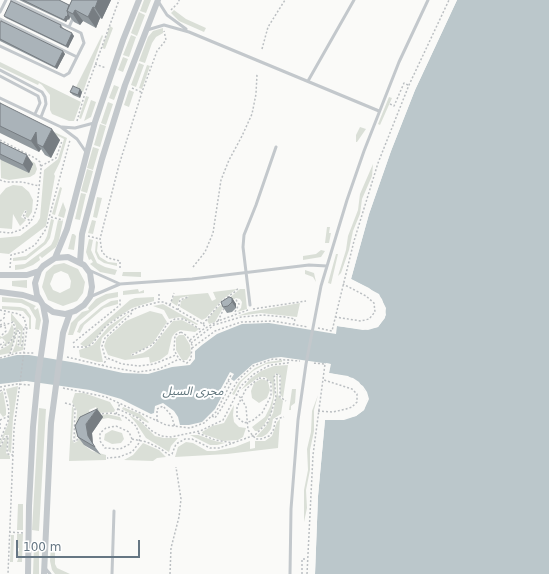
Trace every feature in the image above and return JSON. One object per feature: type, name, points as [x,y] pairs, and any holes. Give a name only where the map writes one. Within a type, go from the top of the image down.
[{"type":"street","points":[[55,258],[64,237],[86,152],[112,71],[139,0]]},
{"type":"street","points":[[80,262],[82,234],[102,159],[125,86],[158,0]]},
{"type":"street","points":[[0,292],[23,295],[41,303],[53,312],[70,313],[84,305],[90,296],[92,282],[87,269],[80,262],[68,257],[55,258],[43,266],[39,271],[35,283],[41,303],[46,321],[39,352],[30,480],[28,574]]},
{"type":"street","points":[[0,275],[27,275],[39,271]]},
{"type":"street","points":[[45,571],[50,438],[54,400],[62,355],[64,328],[70,313]]},
{"type":"lane","points":[[0,12],[6,0]]},
{"type":"lane","points":[[0,46],[63,76],[68,75],[84,40],[81,33],[12,0]]},
{"type":"lane","points":[[158,0],[167,14],[189,32]]},
{"type":"lane","points":[[308,81],[354,0]]},
{"type":"lane","points":[[290,574],[294,464],[306,364],[313,324],[327,266],[349,194],[379,111],[399,62],[428,0]]},
{"type":"lane","points":[[69,28],[76,11]]},
{"type":"lane","points":[[0,19],[77,57]]},
{"type":"lane","points":[[145,31],[164,25],[189,32],[379,111]]},
{"type":"lane","points":[[0,70],[42,92],[45,97],[46,104],[41,117]]},
{"type":"lane","points":[[0,76],[38,96],[40,103],[34,114]]},
{"type":"lane","points":[[0,98],[61,127],[77,139],[86,152]]},
{"type":"lane","points":[[61,127],[79,127],[96,122]]},
{"type":"lane","points":[[250,305],[243,247],[244,235],[255,210],[276,148]]},
{"type":"lane","points":[[90,296],[120,284],[192,279],[305,265],[327,266]]},
{"type":"lane","points":[[87,269],[120,284]]},
{"type":"lane","points":[[112,574],[114,511]]},
{"type":"lane","points":[[45,571],[50,574]]},
{"type":"path","points":[[79,127],[78,117],[95,64],[119,0]]},
{"type":"path","points":[[167,14],[179,2],[179,0]]},
{"type":"path","points":[[262,49],[268,27],[285,0]]},
{"type":"path","points":[[120,268],[120,261],[108,258],[102,252],[100,239],[119,165],[142,92],[157,51],[166,40],[164,25]]},
{"type":"path","points":[[95,64],[112,71]]},
{"type":"path","points":[[193,267],[205,252],[214,233],[221,180],[229,160],[252,114],[256,94],[257,74]]},
{"type":"path","points":[[390,104],[394,106],[404,83],[408,85]]},
{"type":"path","points":[[125,86],[142,92]]},
{"type":"path","points":[[10,275],[11,256],[23,252],[35,245],[43,235],[50,217],[71,139]]},
{"type":"path","points":[[0,140],[35,158],[41,166],[40,186],[36,211],[31,221],[20,230],[10,233],[0,232]]},
{"type":"path","points":[[41,166],[56,158],[62,141]]},
{"type":"path","points":[[0,180],[40,186]]},
{"type":"path","points":[[26,211],[24,217],[31,221]]},
{"type":"path","points":[[50,217],[68,221]]},
{"type":"path","points":[[82,234],[100,239]]},
{"type":"path","points":[[335,317],[361,321],[369,319],[375,312],[374,303],[366,296],[342,284]]},
{"type":"path","points":[[202,324],[222,302],[239,287]]},
{"type":"path","points":[[170,305],[174,293]]},
{"type":"path","points":[[159,294],[159,302]]},
{"type":"path","points":[[178,310],[180,300],[188,297]]},
{"type":"path","points":[[73,344],[120,305],[120,298]]},
{"type":"path","points":[[218,321],[224,307],[235,300],[239,303],[239,306],[233,315]]},
{"type":"path","points":[[190,342],[202,330],[233,315],[254,309],[306,301]]},
{"type":"path","points":[[72,347],[89,347],[108,325],[133,310],[159,302],[164,302],[170,305],[202,324],[206,328]]},
{"type":"path","points":[[0,310],[14,312],[22,316],[26,321],[27,328],[12,455],[8,574]]},
{"type":"path","points":[[0,321],[4,318],[4,310]]},
{"type":"path","points":[[133,310],[132,314],[103,340],[102,352],[107,359],[122,364],[138,366],[154,364],[176,355]]},
{"type":"path","points":[[0,314],[5,314]]},
{"type":"path","points":[[190,342],[214,326],[241,317],[263,315],[285,317],[295,319],[294,324]]},
{"type":"path","points":[[132,355],[152,344],[167,324],[174,318],[184,319],[202,330]]},
{"type":"path","points":[[0,326],[5,326],[13,322],[15,332],[10,342],[0,349]]},
{"type":"path","points":[[0,326],[5,323]]},
{"type":"path","points":[[2,335],[6,331],[5,326]]},
{"type":"path","points":[[10,355],[15,344],[17,331],[20,331],[18,344],[20,346],[22,345],[24,327],[27,328]]},
{"type":"path","points":[[183,333],[190,342],[193,351],[190,360],[185,363],[176,355],[173,346],[177,334],[183,333]]},
{"type":"path","points":[[0,345],[4,342]]},
{"type":"path","points":[[0,358],[10,355],[39,352]]},
{"type":"path","points":[[62,355],[102,366],[145,372],[166,366],[179,359]]},
{"type":"path","points":[[102,366],[107,359]]},
{"type":"path","points":[[118,409],[138,418],[152,431],[161,436],[171,437],[196,432],[223,420],[241,386],[254,374],[270,365],[288,363],[288,359]]},
{"type":"path","points":[[132,439],[128,445],[112,449],[103,446],[99,436],[104,429],[116,426],[126,430],[132,439],[140,440],[161,449],[169,455],[172,454],[176,444],[185,439],[192,439],[206,447],[215,448],[236,443],[252,436],[264,427],[273,411],[276,398],[276,374],[280,376],[280,397],[286,401]]},
{"type":"path","points":[[221,395],[231,375]]},
{"type":"path","points":[[259,378],[266,379],[271,383],[272,390],[266,408],[257,417],[247,423],[238,419],[236,414],[241,398],[250,385],[259,378]]},
{"type":"path","points":[[318,411],[332,412],[346,409],[355,405],[358,398],[352,389],[339,383],[324,380]]},
{"type":"path","points":[[59,388],[93,394],[120,403],[157,422],[185,428],[200,426],[212,416],[231,383],[228,381]]},
{"type":"path","points":[[0,387],[17,384],[30,385]]},
{"type":"path","points":[[0,391],[4,389],[6,394],[9,416],[0,440]]},
{"type":"path","points":[[236,394],[241,398],[246,407],[247,423],[252,436],[259,439],[267,437],[273,431],[276,419],[284,417]]},
{"type":"path","points":[[65,403],[73,405],[75,409],[74,442],[77,441],[79,429]]},
{"type":"path","points":[[116,414],[120,403]]},
{"type":"path","points":[[157,422],[157,409],[163,406],[171,415],[175,427]]},
{"type":"path","points":[[96,415],[108,413],[116,414],[133,423],[140,433],[140,440],[137,446],[128,454],[107,458]]},
{"type":"path","points":[[0,429],[0,420],[9,416]]},
{"type":"path","points":[[185,428],[185,439]]},
{"type":"path","points":[[196,432],[215,440],[236,443]]},
{"type":"path","points":[[0,447],[8,436],[8,453],[12,455]]},
{"type":"path","points":[[170,574],[170,548],[179,517],[181,499],[176,467]]},
{"type":"path","points":[[9,532],[28,533]]},
{"type":"path","points":[[302,574],[302,559],[307,559]]},
{"type":"shaded area","points":[[144,0],[151,0],[146,13],[140,11]]},
{"type":"shaded area","points":[[174,10],[186,19],[206,28],[204,32],[179,21],[171,13]]},
{"type":"shaded area","points":[[139,12],[145,15],[137,36],[131,33]]},
{"type":"shaded area","points":[[110,26],[113,28],[105,49],[102,48]]},
{"type":"shaded area","points":[[163,28],[163,33],[156,37],[152,43],[145,63],[139,61],[148,37],[153,31]]},
{"type":"shaded area","points":[[102,35],[103,36],[83,92],[75,89]]},
{"type":"shaded area","points":[[131,35],[136,37],[129,57],[123,55]]},
{"type":"shaded area","points":[[123,57],[128,59],[123,72],[118,70]]},
{"type":"shaded area","points":[[0,62],[81,102],[74,121],[69,121],[52,114],[50,110],[50,95],[42,85],[39,83],[38,85],[0,67]]},
{"type":"shaded area","points":[[139,63],[144,65],[136,87],[131,85]]},
{"type":"shaded area","points":[[147,65],[150,66],[142,89],[139,88]]},
{"type":"shaded area","points":[[114,85],[119,87],[114,100],[109,98]]},
{"type":"shaded area","points":[[129,90],[134,92],[129,107],[124,105]]},
{"type":"shaded area","points":[[86,96],[89,97],[81,119],[79,118]]},
{"type":"shaded area","points":[[389,97],[392,98],[380,125],[378,124]]},
{"type":"shaded area","points":[[91,100],[96,102],[91,117],[84,121]]},
{"type":"shaded area","points":[[108,102],[113,104],[106,125],[101,123]]},
{"type":"shaded area","points":[[100,124],[106,126],[100,147],[94,145]]},
{"type":"shaded area","points":[[360,127],[366,129],[356,142],[356,135]]},
{"type":"shaded area","points":[[50,130],[67,138],[60,162],[54,174],[55,176],[46,226],[9,254],[0,253],[0,238],[20,236],[37,223],[40,218],[44,170],[58,159],[64,139],[50,132]]},
{"type":"shaded area","points":[[0,144],[35,163],[37,169],[35,174],[30,177],[9,180],[1,178]]},
{"type":"shaded area","points":[[93,147],[99,149],[93,170],[87,168]]},
{"type":"shaded area","points":[[373,164],[372,176],[362,199],[360,214],[353,231],[349,250],[341,273],[338,276],[346,250],[348,236],[358,210],[360,194]]},
{"type":"shaded area","points":[[87,169],[93,171],[87,193],[81,191]]},
{"type":"shaded area","points":[[13,185],[22,186],[29,192],[33,200],[32,212],[28,218],[25,216],[27,211],[25,210],[21,217],[26,220],[20,226],[13,214],[12,229],[0,228],[0,195],[6,188]]},
{"type":"shaded area","points":[[60,187],[62,188],[55,215],[52,214]]},
{"type":"shaded area","points":[[81,193],[86,194],[80,220],[75,219]]},
{"type":"shaded area","points":[[97,197],[102,198],[97,218],[93,217]]},
{"type":"shaded area","points":[[63,202],[66,210],[64,218],[58,216]]},
{"type":"shaded area","points":[[51,219],[54,220],[50,238],[46,244],[26,260],[13,261],[13,258],[26,256],[44,242]]},
{"type":"shaded area","points":[[58,220],[63,221],[56,247],[42,258],[40,256],[40,260],[33,265],[15,270],[15,265],[25,264],[51,245],[54,239]]},
{"type":"shaded area","points":[[92,220],[96,221],[93,234],[88,233]]},
{"type":"shaded area","points":[[327,227],[330,227],[329,233],[331,233],[329,243],[325,243]]},
{"type":"shaded area","points":[[72,234],[76,236],[74,250],[68,249]]},
{"type":"shaded area","points":[[89,239],[93,240],[91,250],[97,263],[117,270],[115,275],[100,272],[90,264],[93,262],[91,259],[89,260],[86,252]]},
{"type":"shaded area","points":[[96,241],[98,242],[97,251],[100,257],[108,262],[117,263],[117,266],[104,263],[98,259],[95,252]]},
{"type":"shaded area","points":[[321,250],[325,251],[321,257],[303,260],[303,256],[316,254]]},
{"type":"shaded area","points":[[336,254],[338,254],[331,284],[328,283]]},
{"type":"shaded area","points":[[64,263],[78,269],[85,282],[83,293],[77,301],[63,306],[48,300],[42,287],[46,272],[54,265]],"holes":[[[61,271],[68,274],[71,281],[70,288],[60,293],[53,290],[50,284],[54,274]]]},
{"type":"shaded area","points":[[305,270],[314,273],[316,282],[313,277],[305,274]]},
{"type":"shaded area","points":[[123,272],[141,272],[141,277],[122,276]]},
{"type":"shaded area","points":[[27,280],[27,288],[12,286],[12,281]]},
{"type":"shaded area","points":[[138,289],[139,292],[144,290],[144,293],[123,295],[123,291]]},
{"type":"shaded area","points":[[237,289],[223,299],[206,318],[202,320],[180,307],[181,301],[189,296],[180,298],[177,306],[171,302],[174,296],[208,293],[212,301],[216,299],[213,292]]},
{"type":"shaded area","points":[[240,289],[245,289],[247,309],[237,312],[241,308],[242,302],[240,299],[236,298],[224,306],[215,322],[209,324],[207,320],[216,309]]},
{"type":"shaded area","points":[[118,292],[118,297],[108,299],[101,303],[78,322],[73,335],[68,335],[71,323],[82,312],[89,310],[88,308],[96,299],[106,294]]},
{"type":"shaded area","points":[[2,297],[22,299],[36,306],[34,308],[35,310],[38,308],[41,320],[39,330],[35,329],[36,319],[29,307],[21,303],[2,302]]},
{"type":"shaded area","points":[[154,297],[154,301],[132,308],[109,323],[90,345],[85,347],[80,344],[130,300],[135,298]]},
{"type":"shaded area","points":[[118,300],[118,304],[104,308],[84,325],[80,333],[77,332],[80,325],[101,307],[111,301]]},
{"type":"shaded area","points":[[300,303],[297,317],[261,313],[237,316],[249,312]]},
{"type":"shaded area","points":[[163,304],[198,324],[197,325],[180,317],[169,319],[164,310],[153,306]]},
{"type":"shaded area","points":[[2,306],[20,307],[26,309],[31,316],[31,329],[29,329],[29,318],[23,311],[2,309]]},
{"type":"shaded area","points":[[150,311],[162,314],[167,322],[153,343],[142,350],[131,354],[132,356],[143,353],[152,347],[173,321],[182,320],[199,329],[195,332],[180,330],[175,333],[172,337],[168,354],[160,360],[150,363],[149,357],[125,360],[108,355],[104,346],[107,338],[126,321]]},
{"type":"shaded area","points":[[11,313],[23,327],[21,345],[19,344],[21,331],[18,329],[10,353],[0,355],[0,350],[9,345],[15,334],[16,326],[14,322],[11,321]]},
{"type":"shaded area","points":[[129,313],[102,338],[100,347],[103,362],[80,357],[79,350],[93,345],[109,326]]},
{"type":"shaded area","points":[[12,324],[14,329],[13,336],[9,343],[1,347],[6,342],[2,338],[0,339],[0,336],[2,337],[8,333]]},
{"type":"shaded area","points":[[25,330],[23,350],[12,353],[16,343],[18,331],[17,345],[20,347],[22,346]]},
{"type":"shaded area","points":[[179,335],[184,335],[190,345],[191,354],[187,360],[182,360],[176,350],[176,338]]},
{"type":"shaded area","points":[[282,360],[282,362],[266,364],[253,371],[241,382],[234,395],[232,394],[239,382],[255,368],[268,362]]},
{"type":"shaded area","points":[[288,365],[283,398],[280,394],[281,376],[276,373],[274,376],[275,392],[271,413],[264,425],[258,431],[255,431],[252,427],[265,417],[270,407],[273,397],[272,383],[265,377],[259,377],[241,390],[250,379],[261,371],[274,366]]},
{"type":"shaded area","points":[[278,375],[278,395],[283,401],[281,414],[273,419],[271,429],[267,434],[262,437],[256,437],[266,426],[273,413],[277,392],[276,376]]},
{"type":"shaded area","points":[[261,379],[268,381],[270,390],[267,398],[259,403],[252,398],[251,391],[254,383]]},
{"type":"shaded area","points":[[18,386],[13,418],[11,453],[8,451],[9,435],[5,435],[0,445],[0,442],[8,424],[10,412],[6,389]]},
{"type":"shaded area","points":[[292,389],[296,389],[295,403],[291,406],[291,410],[289,410]]},
{"type":"shaded area","points":[[3,391],[6,415],[3,417],[0,413],[0,393]]},
{"type":"shaded area","points":[[75,393],[84,393],[110,402],[115,410],[114,412],[99,413],[96,407],[89,410],[91,416],[77,431],[75,441],[77,411],[72,402]]},
{"type":"shaded area","points":[[318,395],[314,410],[314,431],[310,450],[310,470],[306,490],[307,508],[304,522],[304,490],[308,470],[307,449],[311,432],[312,411]]},
{"type":"shaded area","points":[[234,405],[234,422],[239,427],[246,428],[243,437],[238,440],[223,441],[203,434],[202,432],[212,426],[224,423]]},
{"type":"shaded area","points":[[72,406],[74,409],[72,439],[74,443],[78,441],[79,432],[97,416],[107,414],[120,417],[122,421],[108,418],[98,420],[84,445],[92,451],[106,455],[106,460],[69,461]]},
{"type":"shaded area","points":[[123,407],[140,414],[149,422],[148,423],[122,409]]},
{"type":"shaded area","points":[[39,408],[46,409],[39,531],[32,530]]},
{"type":"shaded area","points":[[129,415],[141,422],[155,436],[164,438],[178,438],[171,446],[169,452],[146,438]]},
{"type":"shaded area","points":[[280,419],[278,448],[227,454],[175,457],[178,447],[186,442],[193,443],[207,451],[235,447],[250,441],[250,449],[255,448],[255,441],[265,441],[272,436],[277,422]]},
{"type":"shaded area","points":[[112,430],[122,433],[124,439],[121,443],[112,444],[104,440],[105,434]]},
{"type":"shaded area","points":[[190,435],[198,435],[225,443],[210,445]]},
{"type":"shaded area","points":[[6,437],[8,437],[6,453],[10,456],[10,459],[0,459],[0,448]]},
{"type":"shaded area","points":[[143,443],[159,450],[166,457],[157,458],[153,461],[124,460],[133,455]]},
{"type":"shaded area","points":[[18,504],[23,504],[23,530],[17,530]]},
{"type":"shaded area","points":[[17,534],[23,534],[22,562],[17,562],[19,556],[17,556],[17,552],[19,551],[19,548],[17,548]]},
{"type":"shaded area","points":[[11,535],[14,535],[13,562],[10,562]]},
{"type":"shaded area","points":[[51,545],[55,546],[55,564],[57,568],[70,574],[55,574],[52,570],[50,561]]},
{"type":"shaded area","points":[[34,546],[39,546],[39,574],[33,574]]},
{"type":"water","name":"مجرى السيل","points":[[457,0],[549,0],[549,574],[315,574],[318,496],[325,420],[344,420],[356,416],[364,410],[368,396],[359,382],[353,378],[329,373],[330,364],[281,357],[271,358],[253,364],[234,381],[231,379],[234,374],[230,372],[218,394],[222,396],[215,409],[202,422],[189,425],[180,425],[178,417],[174,411],[163,403],[155,406],[154,413],[151,414],[121,399],[90,390],[26,381],[0,384],[0,359],[17,355],[29,355],[77,363],[123,373],[148,374],[172,367],[190,365],[195,359],[195,351],[202,345],[217,334],[242,324],[269,323],[336,334],[337,326],[363,330],[378,327],[386,315],[382,299],[369,288],[351,279],[369,214],[391,151],[415,90]]},
{"type":"pier","points":[[455,0],[457,0],[415,90],[391,151],[369,214],[351,279],[379,294],[386,308],[385,318],[378,327],[368,330],[337,326],[338,324],[368,328],[377,325],[383,317],[384,308],[377,296],[349,281],[349,278],[367,214],[389,151],[413,89]]},
{"type":"pier","points":[[326,363],[331,364],[329,373],[348,376],[363,386],[369,399],[364,410],[356,416],[338,420],[325,420],[318,496],[315,574],[313,574],[316,496],[324,419],[344,418],[355,414],[363,409],[367,399],[364,390],[357,383],[347,378],[328,374],[328,366]]},
{"type":"building","points":[[23,0],[59,0],[69,5],[67,17],[66,16],[64,20]]},
{"type":"building","points":[[72,0],[98,0],[95,8],[93,7],[88,17],[75,10],[73,14],[67,11]]},
{"type":"building","points":[[11,1],[61,25],[60,27],[72,33],[66,46],[4,16]]},
{"type":"building","points":[[1,21],[63,51],[55,67],[0,39]]},
{"type":"building","points":[[73,86],[80,89],[78,95],[70,92]]},
{"type":"building","points":[[0,103],[52,129],[43,147],[37,144],[36,132],[31,141],[0,126]]},
{"type":"building","points":[[0,142],[27,155],[23,165],[0,154]]},
{"type":"building","points":[[229,297],[232,298],[232,302],[228,306],[223,307],[221,302]]},
{"type":"building","points":[[97,409],[86,424],[88,436],[95,447],[78,437],[75,426],[80,417]]}]
